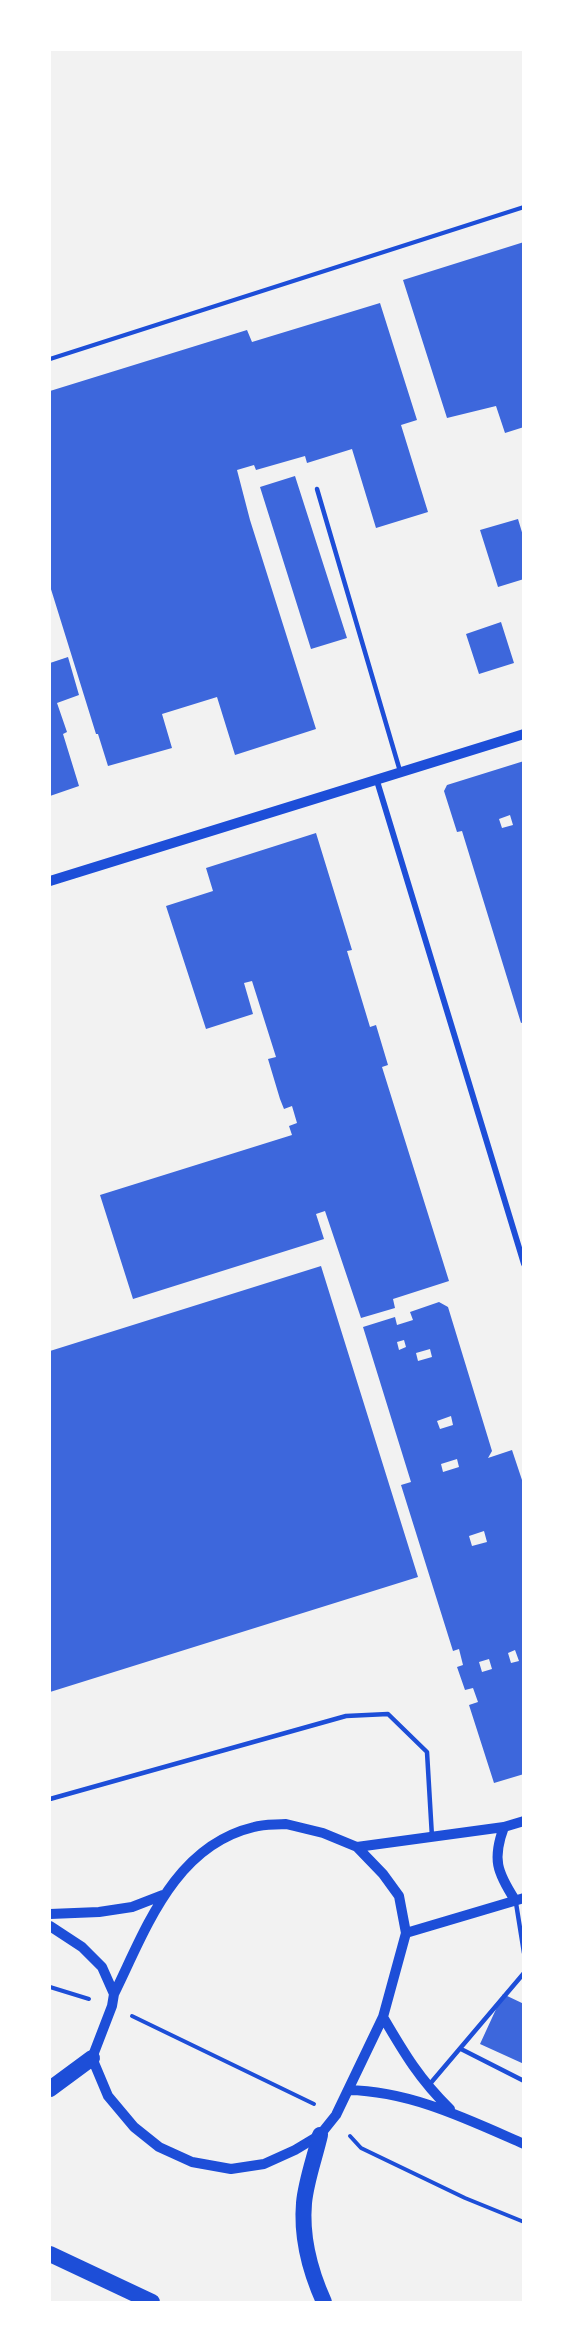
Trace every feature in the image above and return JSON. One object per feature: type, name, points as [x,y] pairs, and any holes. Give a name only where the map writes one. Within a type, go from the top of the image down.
[{"type":"highway","points":[[50,2090],[92,2058]]},
{"type":"highway","points":[[320,2135],[304,2202],[304,2242],[314,2279],[324,2302]]},
{"type":"highway","points":[[50,2254],[152,2302]]},
{"type":"street","points":[[50,882],[524,734]]},
{"type":"street","points":[[377,781],[524,1264]]},
{"type":"street","points":[[357,1847],[504,1827],[524,1821]]},
{"type":"street","points":[[286,1824],[322,1833],[357,1847],[383,1874],[399,1896],[406,1933],[383,2017],[336,2115],[320,2135],[295,2150],[264,2164],[231,2169],[192,2162],[159,2147],[134,2127],[108,2096],[92,2058],[114,1995],[163,1895],[193,1859],[228,1835],[255,1826],[286,1824]]},
{"type":"street","points":[[406,1933],[519,1899],[499,1873],[496,1855],[504,1827]]},
{"type":"street","points":[[50,1914],[99,1912],[132,1907],[163,1895]]},
{"type":"street","points":[[50,1926],[82,1947],[102,1967],[114,1995]]},
{"type":"street","points":[[383,2017],[409,2062],[427,2087],[452,2112]]},
{"type":"street","points":[[348,2090],[374,2090],[452,2112],[524,2144]]},
{"type":"lane","points":[[317,489],[400,774]]},
{"type":"lane","points":[[50,1799],[346,1716],[388,1714],[427,1752],[432,1837]]},
{"type":"lane","points":[[519,1899],[524,1953]]},
{"type":"lane","points":[[427,2087],[524,1973]]},
{"type":"lane","points":[[461,2049],[524,2081]]},
{"type":"path","points":[[50,359],[524,207]]},
{"type":"path","points":[[50,1987],[112,2006],[336,2115],[346,2132],[361,2148],[465,2198],[524,2222]]},
{"type":"building","points":[[524,242],[524,427],[505,433],[496,406],[447,418],[403,280]]},
{"type":"building","points":[[380,303],[417,420],[401,425],[428,512],[376,528],[352,449],[307,463],[305,456],[256,470],[254,465],[237,470],[250,520],[316,729],[235,755],[217,697],[162,714],[172,748],[108,766],[50,586],[50,391],[247,330],[252,342]]},
{"type":"building","points":[[295,476],[347,638],[311,649],[260,487]]},
{"type":"building","points":[[518,519],[524,539],[524,579],[498,587],[480,530]]},
{"type":"building","points":[[501,622],[514,663],[479,674],[466,634]]},
{"type":"building","points":[[68,657],[79,695],[57,703],[67,732],[63,734],[79,786],[50,796],[50,663]]},
{"type":"building","points":[[524,761],[524,1022],[521,1023],[462,831],[457,832],[444,791],[447,785]],"holes":[[[510,815],[513,825],[502,828],[499,819]]]},
{"type":"building","points":[[316,833],[352,950],[347,951],[370,1027],[376,1025],[388,1065],[382,1067],[449,1281],[393,1299],[395,1308],[361,1318],[325,1211],[316,1214],[324,1239],[133,1299],[100,1195],[292,1135],[289,1126],[297,1123],[292,1106],[284,1109],[280,1099],[268,1059],[276,1057],[252,981],[244,983],[253,1014],[206,1029],[166,906],[213,891],[206,868]]},
{"type":"building","points":[[321,1266],[418,1577],[50,1692],[50,1351]]},
{"type":"building","points":[[439,1302],[448,1307],[492,1451],[488,1458],[512,1450],[524,1486],[524,1774],[494,1783],[469,1705],[478,1702],[473,1688],[465,1690],[457,1667],[463,1665],[459,1649],[453,1651],[401,1485],[411,1482],[363,1327],[395,1317],[397,1325],[413,1320],[410,1312]],"holes":[[[404,1340],[406,1347],[399,1350],[397,1342]],[[430,1349],[432,1357],[418,1361],[416,1353]],[[451,1416],[453,1425],[440,1429],[437,1421]],[[457,1459],[459,1467],[443,1472],[441,1464]],[[484,1531],[487,1542],[472,1546],[469,1536]],[[515,1650],[519,1661],[511,1663],[508,1653]],[[489,1659],[492,1669],[482,1672],[479,1662]]]},
{"type":"building","points":[[503,1994],[524,2004],[524,2064],[480,2044]]}]
